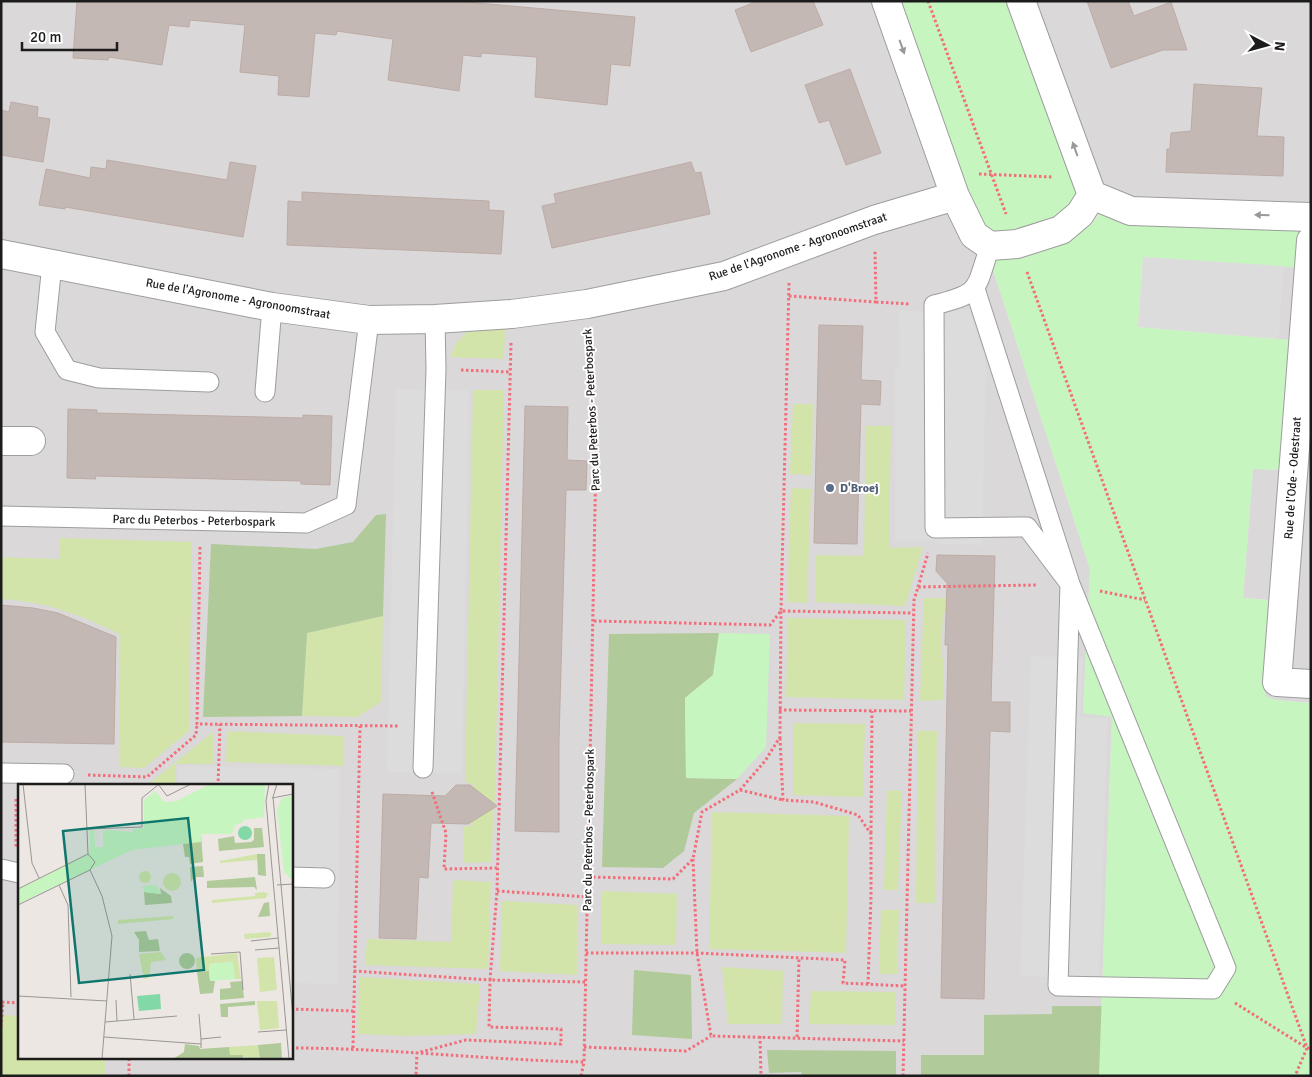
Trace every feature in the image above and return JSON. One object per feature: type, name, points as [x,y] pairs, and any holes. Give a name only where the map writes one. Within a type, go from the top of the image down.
[{"type":"street","points":[[886,1],[952,185],[974,235],[990,246],[1017,244],[1061,230],[1080,214],[1092,195]]},
{"type":"street","points":[[1021,1],[1092,195],[1131,211],[1311,216]]},
{"type":"street","name":"Rue de l'Agronome - Agronoomstraat","points":[[1,254],[272,307],[369,320],[435,319],[512,314],[587,304],[724,276],[874,220],[952,185]]},
{"type":"street","name":"Rue de l'Ode - Odestraat","points":[[1311,240],[1277,682],[1311,684]]},
{"type":"street","points":[[1,441],[31,441]]},
{"type":"lane","points":[[976,289],[961,298],[934,305],[935,528],[1027,527],[1070,584],[1058,986],[1213,989],[1226,968],[1070,584],[976,289],[990,246]]},
{"type":"lane","points":[[52,264],[45,332],[67,370],[99,378],[210,382]]},
{"type":"lane","points":[[265,392],[272,307]]},
{"type":"lane","points":[[423,768],[436,369],[435,319]]},
{"type":"lane","name":"Parc du Peterbos - Peterbospark","points":[[1,516],[306,523],[346,505],[369,320]]},
{"type":"lane","points":[[8,773],[64,774]]},
{"type":"lane","points":[[292,878],[325,878]]},
{"type":"path","points":[[928,1],[1309,1048],[1295,1076]]},
{"type":"path","points":[[952,185],[991,174],[1074,177],[1092,195]]},
{"type":"path","points":[[874,220],[876,302]]},
{"type":"path","points":[[783,800],[779,710],[789,296],[788,252]]},
{"type":"path","points":[[789,296],[934,305]]},
{"type":"path","name":"Parc du Peterbos - Peterbospark","points":[[582,1076],[584,1062],[588,898],[596,458],[590,389],[587,304]]},
{"type":"path","points":[[417,1053],[466,1040],[561,1044],[561,1029],[489,1027],[497,868],[512,314]]},
{"type":"path","points":[[436,369],[510,372]]},
{"type":"path","points":[[64,774],[147,777],[196,735],[200,521]]},
{"type":"path","points":[[903,1076],[913,613],[918,587],[935,528]]},
{"type":"path","points":[[918,587],[1070,584],[1145,600]]},
{"type":"path","points":[[781,611],[913,613]]},
{"type":"path","points":[[594,621],[770,625],[781,611]]},
{"type":"path","points":[[779,710],[911,711]]},
{"type":"path","points":[[868,984],[871,897],[872,711]]},
{"type":"path","points":[[197,724],[424,726]]},
{"type":"path","points":[[218,784],[220,724]]},
{"type":"path","points":[[353,1048],[360,726]]},
{"type":"path","points":[[711,1036],[697,953],[693,859],[702,812],[740,790],[765,761],[780,737]]},
{"type":"path","points":[[423,768],[446,833],[444,869],[497,868]]},
{"type":"path","points":[[8,773],[12,872]]},
{"type":"path","points":[[740,790],[783,800],[814,802],[858,815],[871,834]]},
{"type":"path","points":[[588,877],[673,879],[693,859]]},
{"type":"path","points":[[496,891],[588,898]]},
{"type":"path","points":[[586,952],[697,953],[845,960],[843,982],[905,986]]},
{"type":"path","points":[[797,1038],[799,958]]},
{"type":"path","points":[[354,971],[490,980],[585,982]]},
{"type":"path","points":[[1213,989],[1309,1048]]},
{"type":"path","points":[[1,1027],[2,1002],[18,1003]]},
{"type":"path","points":[[292,1009],[353,1011]]},
{"type":"path","points":[[584,1047],[686,1051],[711,1036],[760,1036],[904,1042]]},
{"type":"path","points":[[760,1036],[761,1076]]},
{"type":"path","points":[[292,1048],[353,1048],[584,1062]]},
{"type":"path","points":[[416,1076],[417,1053]]},
{"type":"path","points":[[129,1060],[129,1076]]},
{"type":"shaded area","points":[[1,1],[898,1],[973,208],[1090,569],[1083,713],[1112,716],[1099,1076],[1,1076]]},
{"type":"shaded area","points":[[1025,1],[1311,1],[1311,703],[1275,700],[1265,696],[1269,600],[1243,598],[1253,468],[1276,470],[1290,340],[1278,339],[1283,266],[1299,267],[1302,231],[1100,214]]},
{"type":"shaded area","points":[[1143,257],[1283,266],[1278,339],[1138,327]]},
{"type":"shaded area","points":[[970,310],[986,364],[982,545],[937,544],[937,540],[895,541],[895,368],[900,367],[899,311]]},
{"type":"shaded area","points":[[396,389],[469,390],[462,773],[387,772]]},
{"type":"shaded area","points":[[1031,656],[1083,658],[1081,717],[1108,718],[1099,979],[1020,976]]},
{"type":"shaded area","points":[[178,766],[340,769],[338,984],[292,983],[292,784],[177,784]]},
{"type":"green space","points":[[898,1],[1010,1],[1073,171],[1089,227],[1100,214],[1302,230],[1299,268],[1143,257],[1138,327],[1290,340],[1281,470],[1253,469],[1243,598],[1269,600],[1265,696],[1275,700],[1311,703],[1311,1076],[1099,1076],[1112,717],[1083,713],[1090,569],[973,208]]},
{"type":"green space","points":[[505,328],[504,359],[450,357],[456,343],[470,329]]},
{"type":"green space","points":[[473,390],[504,390],[495,794],[491,862],[463,863],[464,826],[472,826],[474,784],[465,783]]},
{"type":"green space","points":[[793,404],[813,404],[812,475],[790,474]]},
{"type":"green space","points":[[866,426],[891,426],[889,548],[923,547],[905,606],[815,602],[815,555],[864,556]]},
{"type":"green space","points":[[791,488],[811,489],[807,603],[787,602]]},
{"type":"green space","points":[[386,514],[383,616],[307,633],[302,716],[203,717],[211,544],[316,549],[353,542],[376,515]]},
{"type":"green space","points":[[60,538],[192,542],[189,731],[144,768],[119,767],[119,634],[62,610],[33,603],[1,599],[1,557],[59,559]]},
{"type":"green space","points":[[924,598],[994,598],[993,613],[943,612],[941,658],[944,658],[943,700],[920,701]]},
{"type":"green space","points":[[383,616],[381,702],[357,717],[302,716],[307,633]]},
{"type":"green space","points":[[788,618],[906,620],[904,700],[786,697]]},
{"type":"green space","points":[[719,633],[713,675],[685,698],[686,778],[737,779],[694,813],[684,851],[663,868],[602,867],[609,634]]},
{"type":"green space","points":[[719,633],[770,634],[766,747],[737,779],[686,778],[685,698],[713,675]]},
{"type":"green space","points":[[794,723],[865,724],[863,797],[793,795]]},
{"type":"green space","points":[[227,731],[344,736],[343,766],[226,762]]},
{"type":"green space","points":[[918,731],[937,731],[935,903],[916,903]]},
{"type":"green space","points":[[213,732],[213,764],[176,764],[176,783],[150,783]]},
{"type":"green space","points":[[887,790],[902,791],[898,890],[884,890]]},
{"type":"green space","points":[[712,812],[849,816],[846,953],[709,949]]},
{"type":"green space","points":[[453,880],[491,882],[488,969],[365,965],[367,939],[451,942]]},
{"type":"green space","points":[[602,891],[677,894],[676,945],[601,944]]},
{"type":"green space","points":[[502,901],[577,905],[577,975],[500,971]]},
{"type":"green space","points":[[881,910],[899,910],[897,974],[879,974]]},
{"type":"green space","points":[[722,967],[783,971],[782,1024],[728,1024]]},
{"type":"green space","points":[[634,970],[691,975],[692,1039],[632,1035]]},
{"type":"green space","points":[[359,977],[480,984],[476,1034],[407,1036],[358,1034]]},
{"type":"green space","points":[[811,991],[896,992],[895,1025],[809,1024]]},
{"type":"green space","points":[[1052,1006],[1103,1006],[1277,1076],[921,1076],[921,1055],[984,1055],[984,1015],[1052,1014]]},
{"type":"green space","points":[[1,1015],[18,1016],[18,1060],[106,1060],[106,1076],[1,1076]]},
{"type":"green space","points":[[767,1050],[896,1051],[896,1076],[802,1076],[801,1072],[769,1073]]},
{"type":"building","points":[[77,1],[455,1],[635,17],[630,66],[611,64],[607,105],[535,97],[537,57],[481,53],[481,57],[463,55],[459,91],[388,80],[393,39],[337,31],[336,35],[315,33],[309,97],[278,95],[279,76],[240,72],[245,25],[190,20],[189,27],[169,25],[162,65],[109,57],[108,60],[73,58]]},
{"type":"building","points":[[758,1],[813,1],[823,25],[751,52],[735,10]]},
{"type":"building","points":[[1087,1],[1128,1],[1134,16],[1171,2],[1187,50],[1163,50],[1111,68]]},
{"type":"building","points":[[850,69],[881,153],[846,165],[829,120],[819,123],[805,85]]},
{"type":"building","points":[[1194,84],[1262,88],[1257,136],[1284,137],[1283,176],[1166,172],[1167,149],[1170,149],[1171,133],[1191,131]]},
{"type":"building","points":[[11,102],[38,107],[37,117],[50,119],[43,162],[1,155],[1,110],[9,112]]},
{"type":"building","points":[[107,160],[227,180],[230,162],[256,166],[243,237],[65,207],[65,209],[39,205],[46,169],[90,178],[91,167],[106,169]]},
{"type":"building","points":[[691,162],[695,173],[701,172],[710,214],[552,248],[542,206],[556,203],[554,194]]},
{"type":"building","points":[[302,192],[489,201],[489,210],[504,211],[501,254],[287,245],[288,201],[302,202]]},
{"type":"building","points":[[819,325],[863,326],[861,380],[881,381],[880,405],[861,404],[857,544],[814,543]]},
{"type":"building","points":[[525,406],[568,407],[567,460],[587,461],[586,490],[566,490],[559,739],[559,832],[515,831]]},
{"type":"building","points":[[68,409],[97,410],[97,413],[303,418],[303,415],[332,416],[330,485],[301,484],[301,481],[95,476],[96,479],[67,478]]},
{"type":"building","points":[[937,555],[995,556],[991,702],[1010,702],[1010,732],[990,731],[984,999],[941,998],[948,645],[945,645],[947,583],[936,571]]},
{"type":"building","points":[[1,605],[58,613],[116,637],[114,744],[1,742]]},
{"type":"building","points":[[456,785],[470,785],[497,806],[468,824],[431,823],[428,878],[419,877],[416,939],[379,938],[383,794],[445,796]]},
{"type":"place","name":"D'Broej","points":[[830,488]]}]
